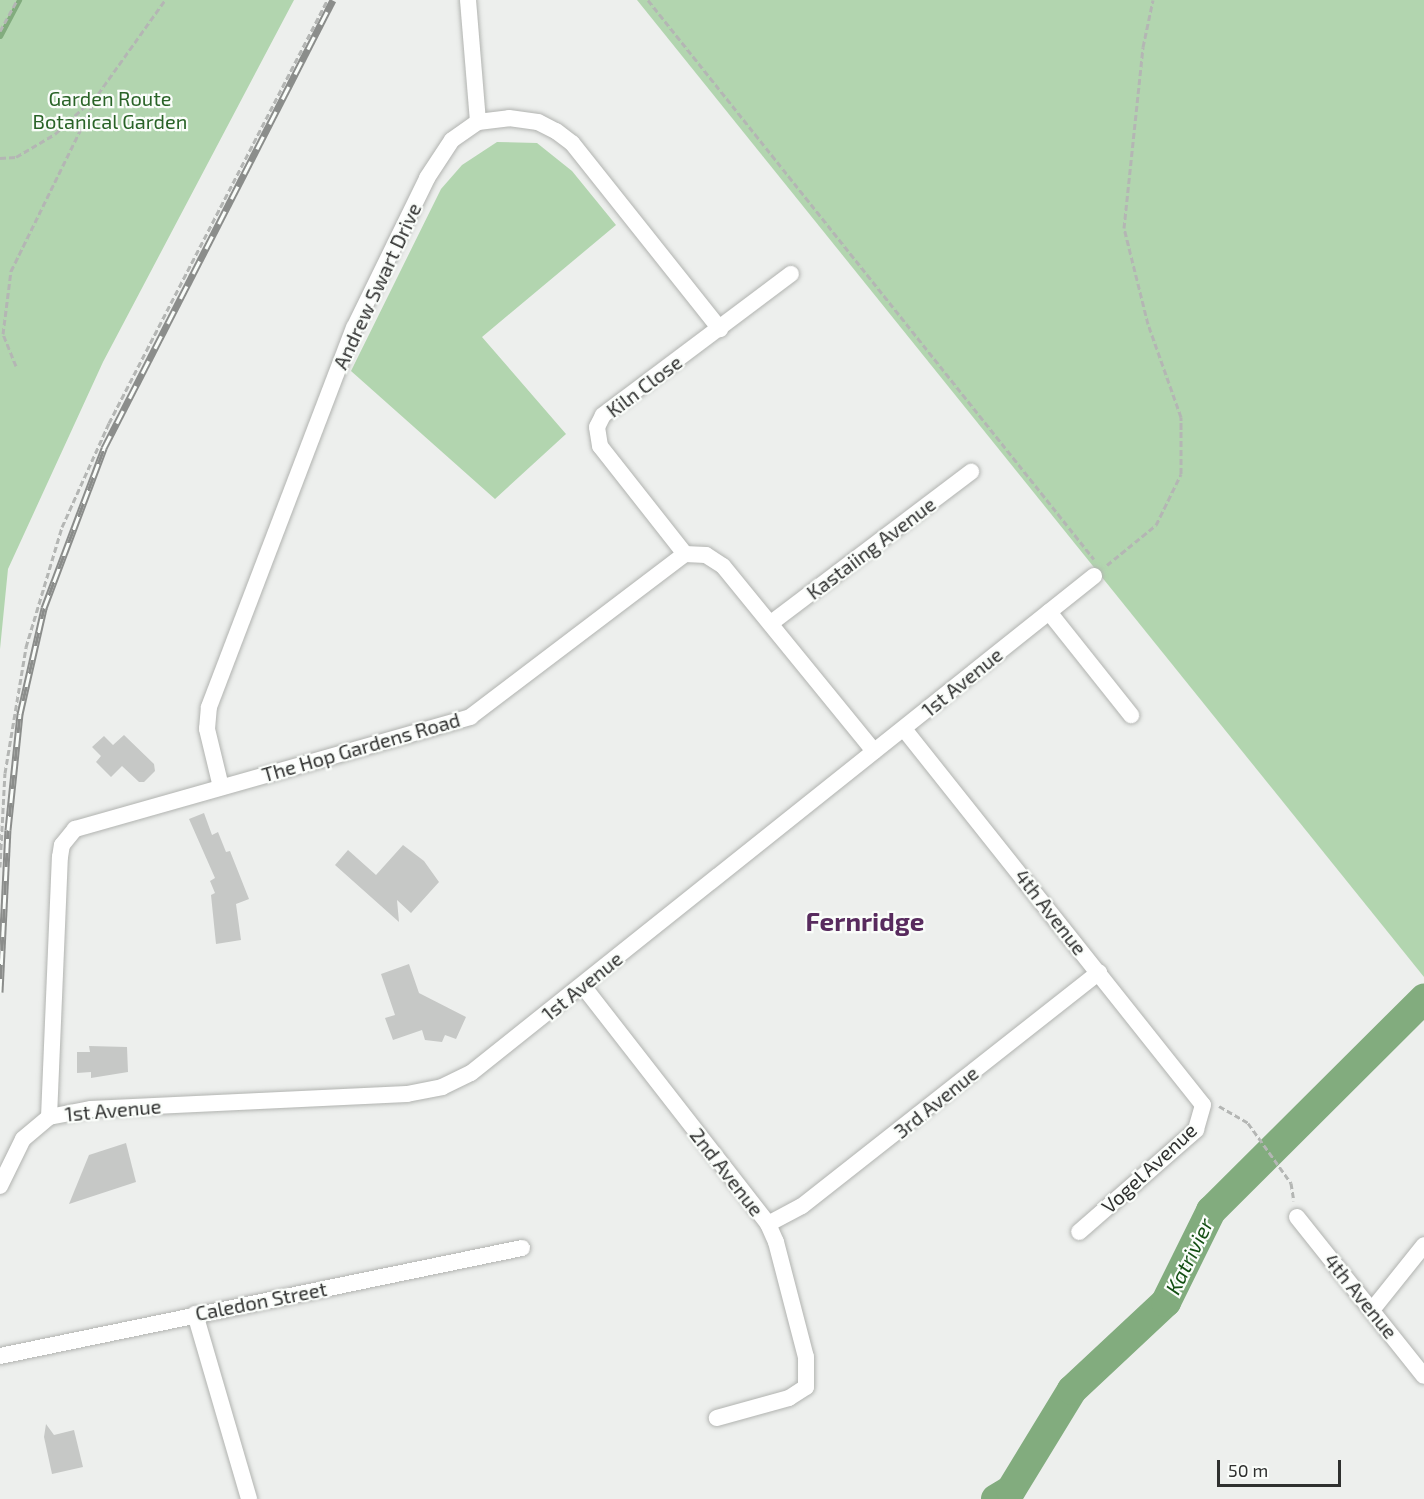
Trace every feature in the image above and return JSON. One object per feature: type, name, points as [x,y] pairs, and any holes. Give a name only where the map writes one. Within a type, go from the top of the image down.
[{"type":"street","points":[[468,0],[478,122]]},
{"type":"street","name":"Andrew Swart Drive","points":[[221,787],[206,717],[270,542],[354,328],[427,178],[452,140],[478,122],[509,118],[537,122],[572,143],[720,329]]},
{"type":"street","name":"Kiln Close","points":[[686,554],[600,446],[595,432],[603,415],[791,274]]},
{"type":"street","name":"Kastaiing Avenue","points":[[771,623],[971,472]]},
{"type":"street","points":[[686,554],[699,553],[723,566],[874,751]]},
{"type":"street","name":"The Hop Gardens Road","points":[[49,1117],[62,845],[84,824],[470,717],[686,554]]},
{"type":"street","name":"1st Avenue","points":[[0,1186],[23,1139],[49,1117],[91,1109],[428,1091],[471,1073],[904,729],[1097,572]]},
{"type":"street","points":[[1049,612],[1131,715]]},
{"type":"street","name":"4th Avenue","points":[[904,729],[1199,1095]]},
{"type":"street","name":"3rd Avenue","points":[[768,1224],[802,1206],[1099,972]]},
{"type":"street","name":"2nd Avenue","points":[[582,986],[768,1224],[796,1310],[806,1358],[806,1387],[789,1398],[717,1418]]},
{"type":"street","name":"Vogel Avenue","points":[[1079,1232],[1196,1130],[1203,1113],[1199,1095]]},
{"type":"street","name":"4th Avenue","points":[[1297,1217],[1424,1376]]},
{"type":"street","points":[[1372,1310],[1424,1245]]},
{"type":"street","name":"Caledon Street","points":[[0,1356],[522,1248]]},
{"type":"street","points":[[195,1314],[249,1499]]},
{"type":"path","points":[[0,31],[16,0]]},
{"type":"path","points":[[16,366],[3,334],[11,271],[98,94],[165,0]]},
{"type":"path","points":[[0,867],[5,772],[26,647],[62,527],[109,423],[327,0]]},
{"type":"path","points":[[648,0],[1097,572],[1156,525],[1181,474],[1181,417],[1148,324],[1125,228],[1139,80],[1153,0]]},
{"type":"path","points":[[0,158],[16,157],[56,134],[98,94]]},
{"type":"path","points":[[1199,1095],[1248,1123],[1291,1183],[1297,1217]]},
{"type":"green space","name":"Garden Route Botanical Garden","points":[[0,0],[294,0],[103,362],[8,569],[0,649]]},
{"type":"green space","points":[[637,0],[1424,0],[1424,977]]},
{"type":"green space","points":[[497,142],[537,143],[572,171],[616,225],[482,337],[566,434],[495,499],[351,371],[441,189],[462,165]]},
{"type":"building","points":[[124,735],[154,764],[155,771],[144,782],[139,782],[122,766],[111,777],[96,762],[101,756],[92,747],[104,736],[113,745]]},
{"type":"building","points":[[204,813],[212,835],[218,832],[226,852],[230,851],[249,899],[236,904],[241,940],[216,944],[211,895],[215,893],[210,881],[215,878],[189,819]]},
{"type":"building","points":[[403,845],[424,861],[439,882],[411,913],[397,900],[399,922],[335,865],[348,850],[376,875]]},
{"type":"building","points":[[409,964],[419,993],[466,1017],[456,1039],[445,1035],[442,1042],[425,1040],[422,1030],[393,1040],[385,1018],[395,1015],[381,974]]},
{"type":"building","points":[[89,1046],[127,1047],[128,1072],[91,1078],[91,1072],[77,1073],[77,1052],[90,1052]]},
{"type":"building","points":[[126,1143],[136,1182],[69,1204],[89,1155]]},
{"type":"building","points":[[46,1424],[54,1435],[74,1430],[83,1467],[52,1474],[44,1437]]},
{"type":"waterway","points":[[0,36],[19,0]]},
{"type":"waterway","name":"Katrivier","points":[[996,1499],[1011,1490],[1072,1390],[1166,1302],[1211,1211],[1424,999]]},
{"type":"railway","points":[[0,992],[8,830],[20,714],[44,608],[104,448],[333,0]]},
{"type":"district","name":"Fernridge","points":[[865,921]]}]
